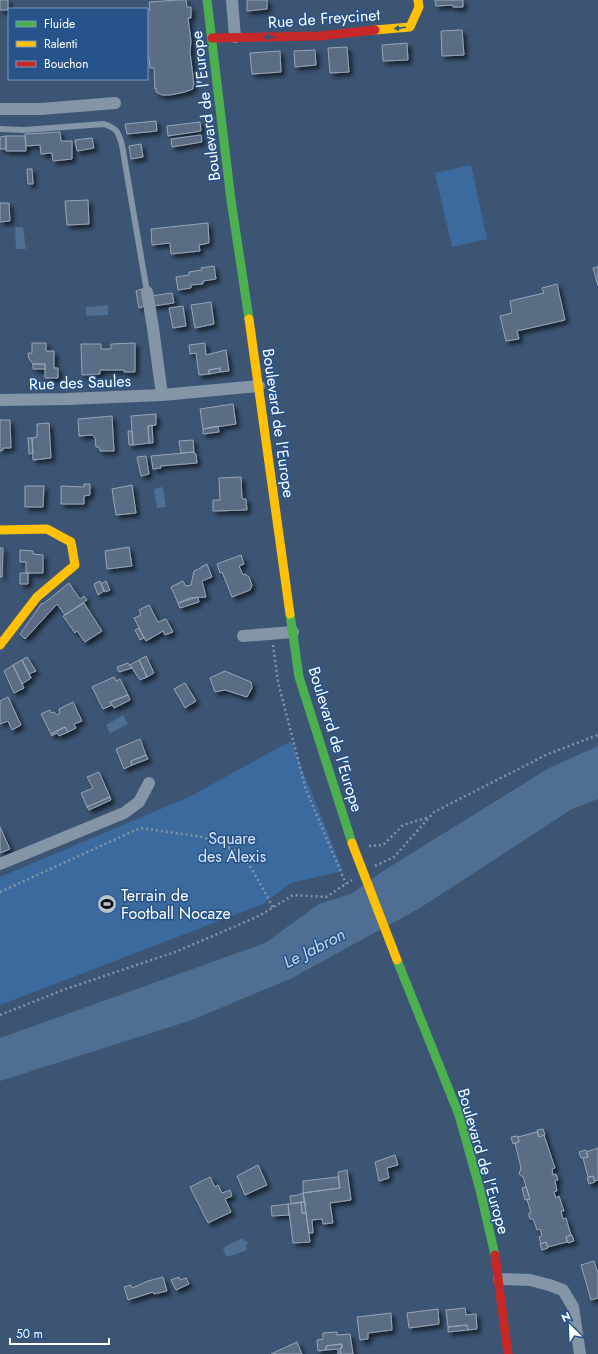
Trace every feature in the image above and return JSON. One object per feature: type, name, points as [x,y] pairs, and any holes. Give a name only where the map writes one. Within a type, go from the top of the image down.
[{"type":"main road","name":"Boulevard de l'Europe","points":[[207,0],[231,200],[259,386],[299,677],[353,845],[459,1115],[480,1190],[496,1262],[508,1354]]},
{"type":"main road","name":"Rue de Freycinet","points":[[212,38],[320,36],[410,27],[419,7],[418,0]]},
{"type":"main road","points":[[0,530],[47,529],[71,542],[75,565],[37,597],[0,646]]},
{"type":"street","points":[[232,0],[235,38]]},
{"type":"street","points":[[0,109],[41,109],[115,103]]},
{"type":"street","points":[[147,292],[162,396]]},
{"type":"street","name":"Rue des Saules","points":[[0,400],[162,396],[259,386]]},
{"type":"street","points":[[244,636],[271,635],[293,632]]},
{"type":"street","points":[[0,864],[124,813],[139,802],[149,783]]},
{"type":"street","points":[[499,1279],[530,1280],[563,1290],[573,1307],[580,1354]]},
{"type":"lane","points":[[0,129],[24,130],[104,124],[112,126],[118,130],[122,145],[147,292]]},
{"type":"path","points":[[271,635],[278,682],[306,790],[346,884]]},
{"type":"path","points":[[369,869],[394,857],[434,812],[548,754],[598,735]]},
{"type":"path","points":[[353,845],[383,845],[403,825],[429,817]]},
{"type":"path","points":[[0,892],[140,828],[203,837],[225,845],[243,854],[273,908]]},
{"type":"path","points":[[0,1015],[63,990],[178,951],[260,916],[293,895],[326,897],[358,877]]},
{"type":"green space","points":[[471,165],[487,239],[452,247],[435,173]]},
{"type":"green space","name":"Square des Alexis","points":[[291,741],[343,871],[290,883],[263,904],[0,1005],[0,877],[189,797]]},
{"type":"water","points":[[15,227],[23,227],[26,249],[16,249]]},
{"type":"water","points":[[108,305],[108,315],[86,316],[86,307]]},
{"type":"water","points":[[163,487],[166,507],[157,508],[154,489]]},
{"type":"water","points":[[123,715],[128,724],[110,733],[106,725]]},
{"type":"water","name":"Le Jabron","points":[[598,746],[598,799],[572,809],[420,908],[290,979],[192,1020],[0,1081],[0,1038],[265,943],[319,904],[353,893],[383,871],[549,768]]},
{"type":"water","points":[[243,1238],[244,1241],[248,1243],[246,1246],[247,1250],[226,1256],[223,1249]]},
{"type":"building","points":[[0,0],[8,0],[8,10],[0,10]]},
{"type":"building","points":[[186,0],[187,7],[191,7],[191,18],[188,18],[191,41],[190,52],[194,85],[193,89],[170,95],[162,95],[156,92],[154,68],[150,68],[148,57],[149,2]]},
{"type":"building","points":[[247,0],[267,0],[267,9],[247,11]]},
{"type":"building","points":[[435,0],[463,0],[463,7],[453,7],[452,5],[436,6]]},
{"type":"building","points":[[462,30],[464,55],[442,56],[441,31]]},
{"type":"building","points":[[407,43],[408,60],[383,61],[382,45]]},
{"type":"building","points":[[347,47],[349,72],[330,73],[328,48]]},
{"type":"building","points":[[315,50],[316,65],[295,67],[294,51]]},
{"type":"building","points":[[280,51],[281,72],[252,74],[250,53]]},
{"type":"building","points":[[156,121],[157,131],[127,134],[125,124]]},
{"type":"building","points":[[200,122],[201,131],[168,136],[167,126]]},
{"type":"building","points":[[60,132],[61,141],[72,141],[72,159],[53,161],[52,153],[41,154],[40,145],[26,146],[25,134]]},
{"type":"building","points":[[201,135],[202,142],[172,147],[171,139]]},
{"type":"building","points":[[6,136],[6,149],[0,149],[0,137]]},
{"type":"building","points":[[6,136],[25,136],[26,151],[6,151]]},
{"type":"building","points":[[92,138],[94,148],[77,151],[75,140]]},
{"type":"building","points":[[141,144],[143,157],[131,159],[129,146]]},
{"type":"building","points":[[27,169],[32,169],[33,184],[28,184]]},
{"type":"building","points":[[88,200],[89,224],[67,225],[65,201]]},
{"type":"building","points":[[0,203],[9,203],[10,221],[0,222]]},
{"type":"building","points":[[208,223],[209,243],[199,245],[200,251],[171,254],[170,243],[152,245],[151,229]]},
{"type":"building","points":[[214,266],[216,279],[203,281],[203,284],[191,285],[191,288],[178,290],[176,277],[189,275],[189,272],[202,270],[201,268]]},
{"type":"building","points":[[598,267],[598,286],[593,268]]},
{"type":"building","points":[[557,284],[565,320],[517,331],[519,339],[506,341],[500,316],[512,313],[510,301],[544,293],[542,288]]},
{"type":"building","points":[[142,289],[145,306],[139,308],[136,291]]},
{"type":"building","points":[[172,293],[174,303],[153,306],[151,296]]},
{"type":"building","points":[[211,302],[214,324],[195,328],[191,305]]},
{"type":"building","points":[[183,306],[186,326],[173,328],[169,308]]},
{"type":"building","points":[[32,343],[46,343],[46,351],[54,351],[54,368],[58,368],[58,378],[45,378],[45,364],[33,364],[29,359],[28,353],[32,353]]},
{"type":"building","points":[[135,343],[135,372],[124,372],[124,370],[100,370],[100,374],[82,375],[81,344],[101,344],[101,349],[111,349],[111,344]]},
{"type":"building","points":[[205,343],[206,355],[226,350],[229,371],[220,372],[220,368],[209,370],[209,374],[199,375],[196,353],[190,354],[189,345]]},
{"type":"building","points":[[33,364],[45,364],[45,369],[33,369]]},
{"type":"building","points":[[220,368],[220,372],[209,374],[209,370]]},
{"type":"building","points":[[233,404],[236,424],[203,429],[200,409]]},
{"type":"building","points":[[156,414],[156,425],[148,426],[149,443],[133,445],[131,416]]},
{"type":"building","points":[[112,416],[114,451],[100,451],[99,447],[96,447],[95,438],[92,435],[79,436],[78,419]]},
{"type":"building","points":[[0,420],[10,420],[11,448],[3,448],[3,450],[0,451]]},
{"type":"building","points":[[49,423],[51,458],[33,460],[32,438],[37,437],[37,424]]},
{"type":"building","points":[[152,425],[153,443],[149,443],[148,426]]},
{"type":"building","points":[[218,426],[219,432],[203,434],[203,429]]},
{"type":"building","points":[[128,431],[132,431],[133,445],[129,445]]},
{"type":"building","points":[[28,438],[32,438],[33,453],[29,454]]},
{"type":"building","points":[[193,440],[194,452],[181,453],[179,441]]},
{"type":"building","points":[[194,452],[196,454],[197,463],[160,466],[161,468],[153,469],[151,456]]},
{"type":"building","points":[[146,456],[149,474],[141,476],[137,457]]},
{"type":"building","points":[[241,477],[242,499],[246,499],[247,510],[213,511],[213,500],[220,500],[219,478]]},
{"type":"building","points":[[84,484],[90,484],[90,495],[84,496],[84,504],[61,504],[61,486],[84,487]]},
{"type":"building","points":[[132,485],[136,513],[116,515],[112,489]]},
{"type":"building","points":[[25,486],[44,486],[43,507],[25,507]]},
{"type":"building","points":[[129,547],[132,566],[107,569],[105,551]]},
{"type":"building","points":[[0,548],[3,548],[2,577],[0,577]]},
{"type":"building","points":[[20,550],[33,551],[33,554],[43,555],[43,573],[26,573],[26,562],[20,562]]},
{"type":"building","points":[[241,555],[244,564],[239,566],[243,575],[245,574],[249,577],[252,585],[250,590],[232,597],[222,572],[220,573],[217,564]]},
{"type":"building","points":[[207,564],[212,577],[202,581],[206,597],[190,598],[178,603],[171,587],[183,581],[186,586],[191,585],[194,571]]},
{"type":"building","points":[[20,573],[28,573],[28,584],[20,584]]},
{"type":"building","points":[[100,581],[104,591],[98,595],[94,584]]},
{"type":"building","points":[[106,581],[110,590],[105,592],[101,584]]},
{"type":"building","points":[[69,583],[80,599],[84,596],[87,600],[65,615],[57,604],[25,639],[20,634],[42,603],[43,604]]},
{"type":"building","points":[[198,597],[199,602],[180,608],[178,603]]},
{"type":"building","points":[[84,603],[102,631],[85,642],[77,631],[75,633],[63,616]]},
{"type":"building","points":[[149,605],[158,622],[166,619],[173,632],[165,635],[163,631],[146,641],[134,618],[141,615],[139,610]]},
{"type":"building","points":[[139,628],[144,638],[140,640],[135,630]]},
{"type":"building","points":[[146,656],[154,673],[147,677],[139,660]]},
{"type":"building","points":[[27,657],[36,671],[29,674],[22,660]]},
{"type":"building","points":[[22,660],[31,678],[22,684],[13,665]]},
{"type":"building","points":[[139,660],[147,677],[140,680],[130,665]]},
{"type":"building","points":[[128,663],[132,668],[119,672],[117,667]]},
{"type":"building","points":[[13,665],[24,688],[14,693],[4,671]]},
{"type":"building","points":[[225,671],[251,682],[252,688],[247,697],[225,690],[215,692],[210,678]]},
{"type":"building","points":[[114,677],[116,681],[120,679],[128,695],[110,702],[112,705],[103,709],[92,687]]},
{"type":"building","points":[[185,683],[196,701],[185,708],[174,689]]},
{"type":"building","points":[[128,695],[130,700],[114,708],[110,702]]},
{"type":"building","points":[[8,697],[21,725],[12,730],[8,721],[0,724],[0,701]]},
{"type":"building","points":[[73,702],[82,721],[74,724],[76,728],[68,732],[65,727],[51,734],[41,714],[50,710],[51,713],[54,712],[57,715],[60,713],[59,709]]},
{"type":"building","points":[[65,727],[68,732],[59,736],[57,733],[52,736],[51,734]]},
{"type":"building","points":[[140,739],[146,755],[131,761],[132,765],[124,769],[116,749]]},
{"type":"building","points":[[146,755],[148,759],[132,765],[131,761]]},
{"type":"building","points":[[99,772],[110,797],[87,807],[81,793],[93,788],[87,777]]},
{"type":"building","points":[[110,797],[111,800],[89,810],[87,807]]},
{"type":"building","points":[[0,827],[10,849],[0,853]]},
{"type":"building","points":[[543,1129],[545,1135],[539,1137],[537,1130]]},
{"type":"building","points":[[537,1132],[539,1137],[544,1135],[555,1168],[552,1169],[553,1175],[556,1174],[558,1180],[555,1181],[557,1191],[554,1192],[556,1198],[559,1196],[564,1211],[561,1211],[563,1219],[566,1218],[571,1235],[566,1237],[567,1242],[548,1247],[546,1242],[541,1244],[539,1237],[542,1236],[540,1229],[537,1230],[533,1219],[530,1219],[529,1216],[529,1213],[531,1212],[527,1200],[530,1199],[523,1177],[519,1174],[521,1168],[515,1143],[519,1142],[518,1137]]},
{"type":"building","points":[[518,1136],[519,1142],[513,1144],[511,1137]]},
{"type":"building","points":[[598,1148],[598,1180],[595,1181],[593,1176],[588,1177],[583,1158],[588,1157],[586,1152]]},
{"type":"building","points":[[586,1150],[588,1157],[581,1158],[579,1152]]},
{"type":"building","points":[[395,1155],[398,1165],[387,1168],[389,1178],[379,1181],[375,1162]]},
{"type":"building","points":[[258,1165],[267,1185],[245,1195],[237,1176]]},
{"type":"building","points":[[347,1170],[351,1200],[330,1203],[333,1223],[323,1224],[322,1219],[312,1220],[313,1233],[309,1233],[303,1193],[340,1188],[338,1172]]},
{"type":"building","points":[[593,1176],[595,1182],[589,1184],[587,1178]]},
{"type":"building","points":[[210,1177],[215,1187],[218,1185],[222,1193],[230,1190],[232,1196],[225,1199],[231,1212],[208,1223],[190,1187]]},
{"type":"building","points":[[338,1177],[340,1188],[303,1193],[303,1181]]},
{"type":"building","points":[[526,1187],[530,1199],[525,1200],[522,1188]]},
{"type":"building","points":[[303,1193],[305,1202],[291,1204],[290,1196]]},
{"type":"building","points":[[301,1202],[302,1213],[306,1213],[310,1242],[293,1243],[288,1204]]},
{"type":"building","points":[[301,1202],[305,1202],[306,1213],[302,1213]]},
{"type":"building","points":[[288,1204],[289,1215],[272,1216],[271,1206]]},
{"type":"building","points":[[571,1235],[574,1241],[568,1243],[566,1237]]},
{"type":"building","points":[[546,1242],[548,1248],[542,1250],[540,1244]]},
{"type":"building","points":[[594,1261],[598,1273],[598,1298],[591,1300],[581,1265]]},
{"type":"building","points":[[163,1277],[167,1291],[154,1294],[153,1292],[128,1300],[124,1287],[131,1285],[132,1288],[148,1281]]},
{"type":"building","points":[[179,1277],[180,1280],[186,1278],[189,1284],[176,1290],[171,1280]]},
{"type":"building","points":[[465,1308],[466,1315],[476,1314],[477,1329],[468,1330],[467,1325],[448,1327],[446,1310]]},
{"type":"building","points":[[438,1309],[439,1324],[409,1328],[407,1313]]},
{"type":"building","points":[[391,1313],[392,1330],[368,1333],[368,1339],[360,1340],[357,1317]]},
{"type":"building","points":[[467,1325],[468,1330],[448,1332],[448,1327]]},
{"type":"building","points":[[337,1332],[337,1335],[350,1334],[353,1354],[341,1354],[340,1348],[342,1348],[342,1344],[326,1346],[326,1350],[318,1351],[317,1340],[323,1339],[323,1333]]},
{"type":"building","points":[[297,1342],[302,1354],[271,1354]]},
{"type":"building","points":[[342,1344],[342,1348],[340,1348],[341,1354],[338,1354],[338,1349],[326,1350],[326,1346]]},
{"type":"traffic: fast","points":[[207,0],[231,200],[249,319]]},
{"type":"traffic: fast","points":[[290,614],[299,677],[352,843]]},
{"type":"traffic: fast","points":[[397,960],[459,1115],[480,1190],[495,1255]]},
{"type":"traffic: slow","points":[[375,30],[410,27],[419,7],[418,0]]},
{"type":"traffic: slow","points":[[249,319],[290,614]]},
{"type":"traffic: slow","points":[[0,530],[47,529],[71,542],[75,565],[37,597],[0,645]]},
{"type":"traffic: slow","points":[[352,843],[397,960]]},
{"type":"traffic: jam","points":[[212,38],[320,36],[375,30]]},
{"type":"traffic: jam","points":[[495,1255],[508,1354]]},
{"type":"place","name":"Terrain de Football Nocaze","points":[[107,904]]}]
